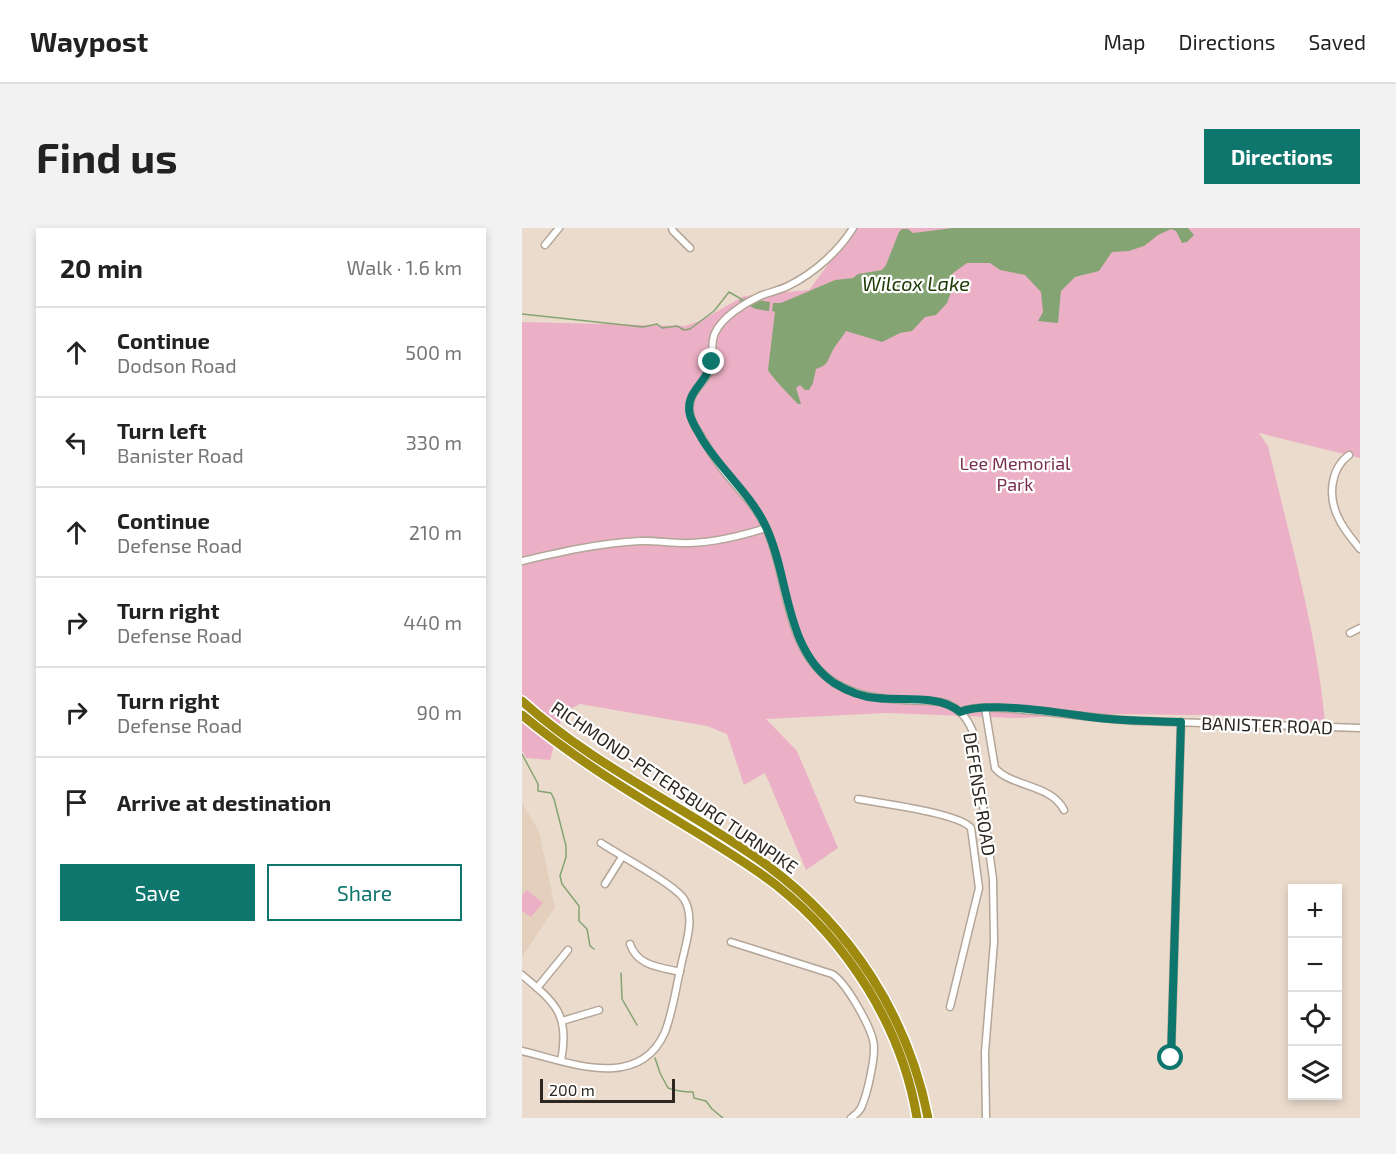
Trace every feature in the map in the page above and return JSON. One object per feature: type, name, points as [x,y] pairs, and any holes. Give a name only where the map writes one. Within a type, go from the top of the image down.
[{"type":"highway","name":"RICHMOND-PETERSBURG TURNPIKE","points":[[522,701],[587,752],[766,865],[804,895],[821,912],[865,965],[891,1009],[916,1070],[928,1118]]},
{"type":"highway","name":"RICHMOND-PETERSBURG TURNPIKE","points":[[522,715],[598,772],[757,871],[806,911],[848,959],[876,1003],[904,1067],[918,1118]]},
{"type":"street","points":[[544,245],[559,228]]},
{"type":"street","name":"DEFENSE ROAD","points":[[853,228],[842,244],[791,285],[764,295],[739,309],[723,322],[715,332],[710,371],[690,399],[690,415],[716,460],[753,504],[766,528],[801,641],[812,661],[824,675],[843,688],[863,696],[945,703],[960,712],[971,726],[975,740],[993,879],[994,928],[985,1052],[986,1118]]},
{"type":"street","points":[[671,229],[690,248]]},
{"type":"street","points":[[1349,456],[1336,469],[1333,499],[1341,524],[1360,549]]},
{"type":"street","points":[[522,561],[617,543],[709,542],[733,538],[766,528]]},
{"type":"street","points":[[1350,633],[1360,628]]},
{"type":"street","name":"BANISTER ROAD","points":[[960,712],[972,708],[986,708],[1056,711],[1116,719],[1360,728]]},
{"type":"street","points":[[986,708],[994,765],[998,772],[1056,799],[1064,810]]},
{"type":"street","points":[[1171,1058],[1181,722]]},
{"type":"street","points":[[858,799],[892,804],[966,823],[971,829],[980,879],[971,926],[950,1007]]},
{"type":"street","points":[[522,1051],[608,1070],[624,1067],[646,1055],[664,1034],[680,972],[690,920],[685,901],[669,886],[601,843]]},
{"type":"street","points":[[605,884],[622,857]]},
{"type":"street","points":[[980,879],[993,879]]},
{"type":"street","points":[[731,942],[832,974],[840,980],[866,1023],[874,1046],[865,1096],[859,1111],[851,1118]]},
{"type":"street","points":[[630,944],[639,960],[680,972]]},
{"type":"street","points":[[537,988],[568,950]]},
{"type":"street","points":[[522,975],[550,1000],[562,1021],[565,1037],[561,1061]]},
{"type":"street","points":[[562,1021],[599,1010]]},
{"type":"shaded area","points":[[522,803],[539,831],[555,907],[522,957]]},
{"type":"green space","name":"Lee Memorial Park","points":[[851,228],[1360,228],[1360,458],[1259,433],[1268,446],[1301,584],[1316,654],[1325,723],[1255,716],[1120,714],[1015,718],[887,713],[766,719],[797,751],[838,848],[806,870],[765,773],[744,785],[727,734],[707,726],[580,704],[563,713],[550,760],[526,758],[522,750],[522,322],[685,326],[702,320],[744,296],[809,290],[838,251]]},
{"type":"green space","points":[[527,890],[543,903],[531,917],[522,911],[522,895]]},
{"type":"water","name":"Wilcox Lake","points":[[953,228],[1188,228],[1194,235],[1187,242],[1182,243],[1176,231],[1171,229],[1158,235],[1144,246],[1129,251],[1112,252],[1099,271],[1075,277],[1061,291],[1058,323],[1038,321],[1043,312],[1041,292],[1025,275],[1000,270],[990,263],[967,263],[951,277],[953,287],[947,303],[936,315],[925,317],[912,331],[900,333],[882,342],[846,331],[827,363],[816,369],[809,390],[805,390],[800,385],[796,388],[801,404],[798,404],[768,370],[775,312],[772,311],[773,303],[781,303],[835,280],[882,270],[902,229],[908,229],[913,233]]},
{"type":"water","points":[[746,298],[770,302],[769,311],[756,309],[739,301]]},
{"type":"waterway","points":[[522,314],[643,327],[657,324],[662,328],[677,326],[684,330],[690,329],[714,311],[729,292],[743,300]]},
{"type":"waterway","points":[[522,754],[538,784],[538,791],[551,793],[554,799],[566,846],[566,857],[560,876],[562,884],[579,906],[579,921],[587,929],[590,946],[594,949]]},
{"type":"waterway","points":[[621,973],[622,999],[637,1025]]},
{"type":"waterway","points":[[655,1058],[668,1088],[693,1092],[694,1098],[706,1101],[723,1118]]},
{"type":"route","points":[[712,362],[709,372],[690,399],[690,415],[716,460],[759,513],[772,541],[791,614],[801,641],[817,668],[834,683],[863,696],[945,703],[960,712],[972,708],[997,708],[1056,711],[1097,718],[1181,722],[1171,1058]]}]
